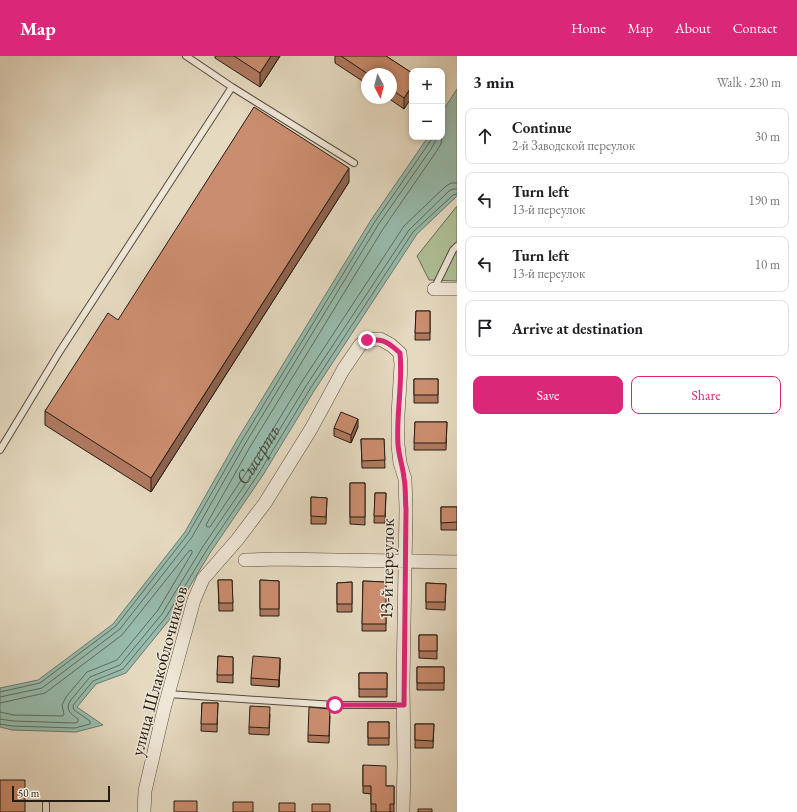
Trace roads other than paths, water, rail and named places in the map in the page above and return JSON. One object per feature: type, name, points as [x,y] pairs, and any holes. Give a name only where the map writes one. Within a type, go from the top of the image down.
[{"type":"street","points":[[434,289],[457,289]]},
{"type":"street","name":"13-й переулок","points":[[380,339],[391,345],[400,353],[401,365],[398,445],[404,479],[406,509],[403,812]]},
{"type":"street","name":"улица Шлакоблочников","points":[[144,812],[145,791],[168,694],[194,600],[203,579],[237,540],[265,503],[311,429],[343,370],[360,345],[367,340],[380,339]]},
{"type":"street","points":[[245,560],[276,559],[457,562]]},
{"type":"lane","points":[[186,56],[232,87],[354,163]]},
{"type":"lane","points":[[0,450],[60,351],[232,87]]},
{"type":"lane","points":[[434,289],[457,246]]},
{"type":"lane","points":[[168,694],[335,705],[404,705]]},
{"type":"lane","points":[[46,804],[46,812]]},
{"type":"water","name":"Сысерть","points":[[457,89],[457,196],[417,234],[314,391],[263,475],[210,553],[170,619],[126,673],[96,684],[77,707],[103,725],[76,732],[12,730],[0,727],[0,688],[38,680],[113,624],[185,532],[237,440],[371,220],[426,140],[445,140],[445,107]]}]
